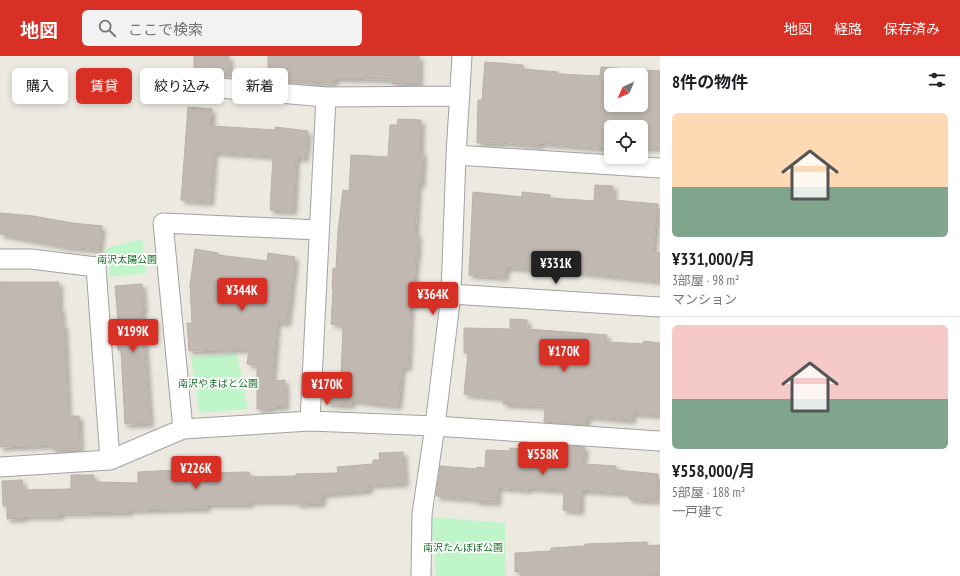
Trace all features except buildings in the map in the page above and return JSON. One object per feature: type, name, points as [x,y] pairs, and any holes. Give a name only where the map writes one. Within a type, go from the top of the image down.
[{"type":"street","points":[[421,576],[422,514],[436,426],[451,294],[456,155],[462,56]]},
{"type":"street","points":[[224,88],[326,97],[460,96]]},
{"type":"street","points":[[310,421],[326,97]]},
{"type":"street","points":[[456,155],[660,168]]},
{"type":"street","points":[[183,428],[163,223],[320,230]]},
{"type":"street","points":[[0,259],[31,259],[96,267],[110,460]]},
{"type":"street","points":[[451,294],[660,307]]},
{"type":"street","points":[[0,467],[110,460],[183,428],[310,421],[436,426],[660,441]]},
{"type":"green space","name":"南沢太陽公園","points":[[142,239],[146,273],[110,277],[106,248]]},
{"type":"green space","name":"南沢やまばと公園","points":[[237,354],[248,409],[199,413],[191,357]]},
{"type":"green space","name":"南沢たんぽぽ公園","points":[[431,517],[505,523],[506,576],[436,576]]}]
